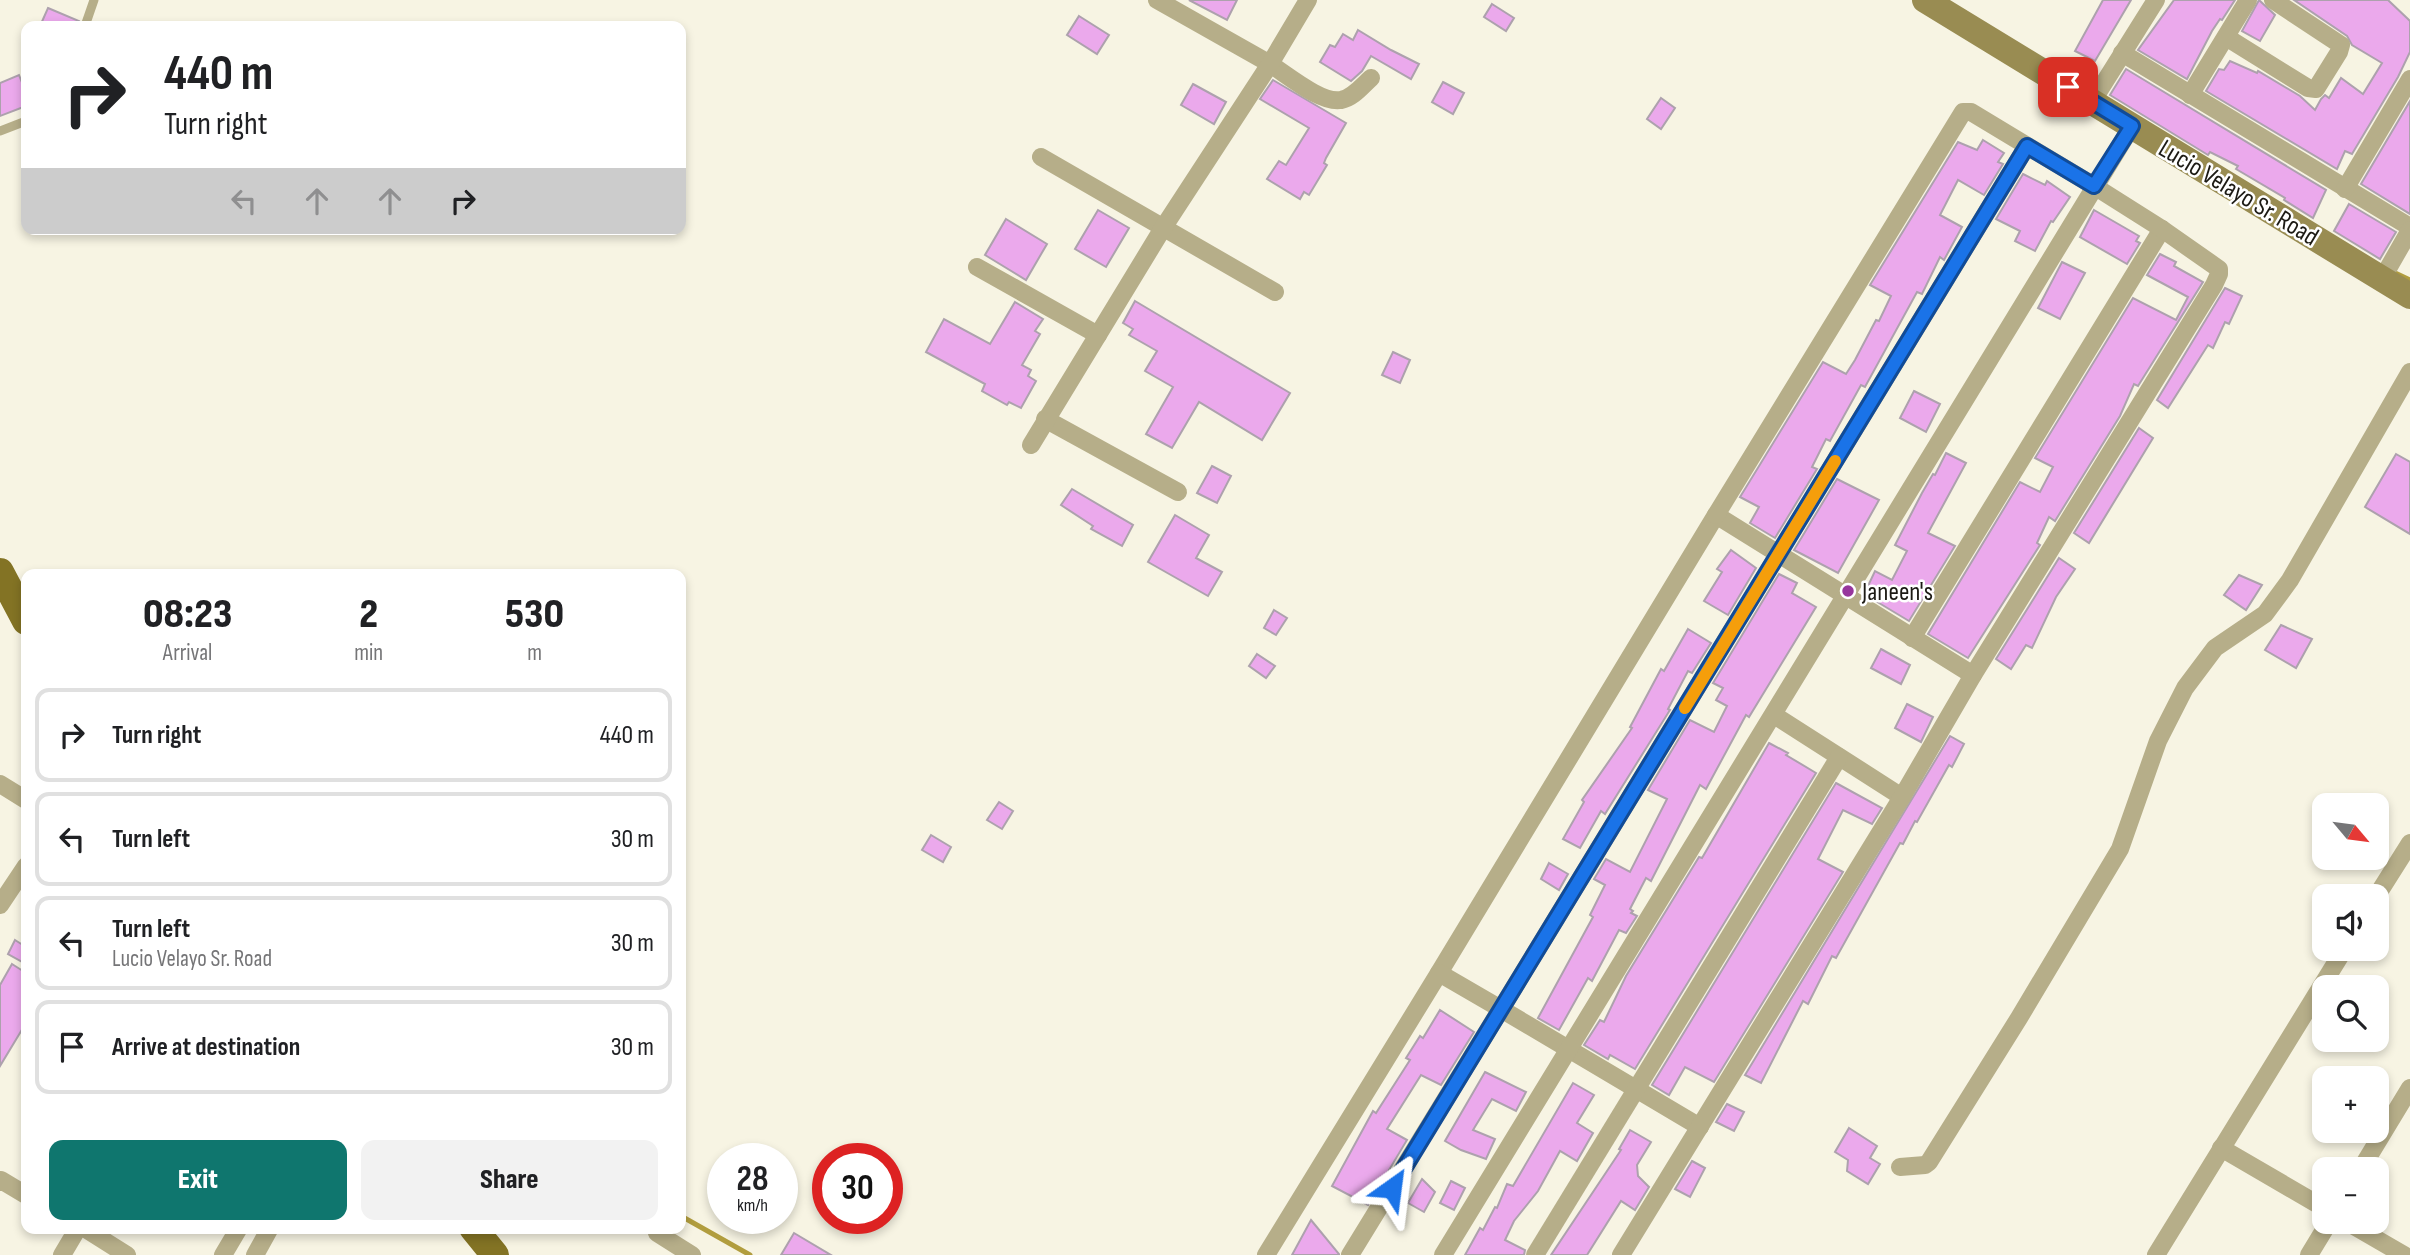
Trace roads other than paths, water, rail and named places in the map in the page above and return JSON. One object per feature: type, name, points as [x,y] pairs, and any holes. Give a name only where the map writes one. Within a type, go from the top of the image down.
[{"type":"main road","name":"Lucio Velayo Sr. Road","points":[[1925,0],[2410,296]]},
{"type":"main road","points":[[0,572],[21,612]]},
{"type":"main road","points":[[478,1234],[495,1255]]},
{"type":"street","points":[[1157,0],[1270,64],[1292,81],[1331,100],[1340,101],[1352,96],[1371,78]]},
{"type":"street","points":[[1031,445],[1163,228],[1270,64],[1308,0]]},
{"type":"street","points":[[2092,102],[2156,0]]},
{"type":"street","points":[[2190,95],[2248,0]]},
{"type":"street","points":[[2226,37],[2308,88],[2316,89],[2341,45],[2273,0]]},
{"type":"street","points":[[2122,53],[2410,229],[2382,279]]},
{"type":"street","points":[[2345,189],[2410,79]]},
{"type":"street","points":[[1266,1255],[1961,115],[1966,111],[1971,112],[2162,229],[2216,266],[2219,270],[2217,279],[1973,674],[1902,797],[1621,1255]]},
{"type":"street","points":[[1443,1255],[2132,126]]},
{"type":"street","points":[[1350,1255],[2027,146]]},
{"type":"street","points":[[1041,157],[1275,292]]},
{"type":"street","points":[[1912,638],[2162,229]]},
{"type":"street","points":[[977,267],[1098,335]]},
{"type":"street","points":[[1900,1167],[1925,1166],[1929,1162],[2120,849],[2158,741],[2185,688],[2215,648],[2265,614],[2290,580],[2410,372]]},
{"type":"street","points":[[1045,419],[1178,492]]},
{"type":"street","points":[[1716,514],[1973,674]]},
{"type":"street","points":[[1774,715],[1902,797]]},
{"type":"street","points":[[1535,1255],[1839,757]]},
{"type":"street","points":[[0,784],[21,797]]},
{"type":"street","points":[[2384,884],[2410,843]]},
{"type":"street","points":[[0,905],[21,874]]},
{"type":"street","points":[[2156,1255],[2337,961]]},
{"type":"street","points":[[1439,973],[1700,1127]]},
{"type":"street","points":[[2368,1157],[2410,1088]]},
{"type":"street","points":[[2221,1148],[2312,1201]]},
{"type":"street","points":[[0,1181],[21,1192]]},
{"type":"street","points":[[62,1255],[74,1234]]},
{"type":"street","points":[[94,1234],[127,1255]]},
{"type":"street","points":[[223,1255],[235,1234]]},
{"type":"street","points":[[255,1255],[267,1234]]},
{"type":"street","points":[[659,1234],[692,1255]]},
{"type":"street","points":[[2309,1255],[2322,1234]]},
{"type":"street","points":[[2368,1234],[2404,1255]]},
{"type":"lane","points":[[87,21],[94,0]]},
{"type":"lane","points":[[0,131],[21,123]]},
{"type":"waterway","points":[[2391,271],[2410,280]]},
{"type":"waterway","points":[[686,1219],[750,1255]]},
{"type":"place","name":"Janeen's","points":[[1848,591]]}]
